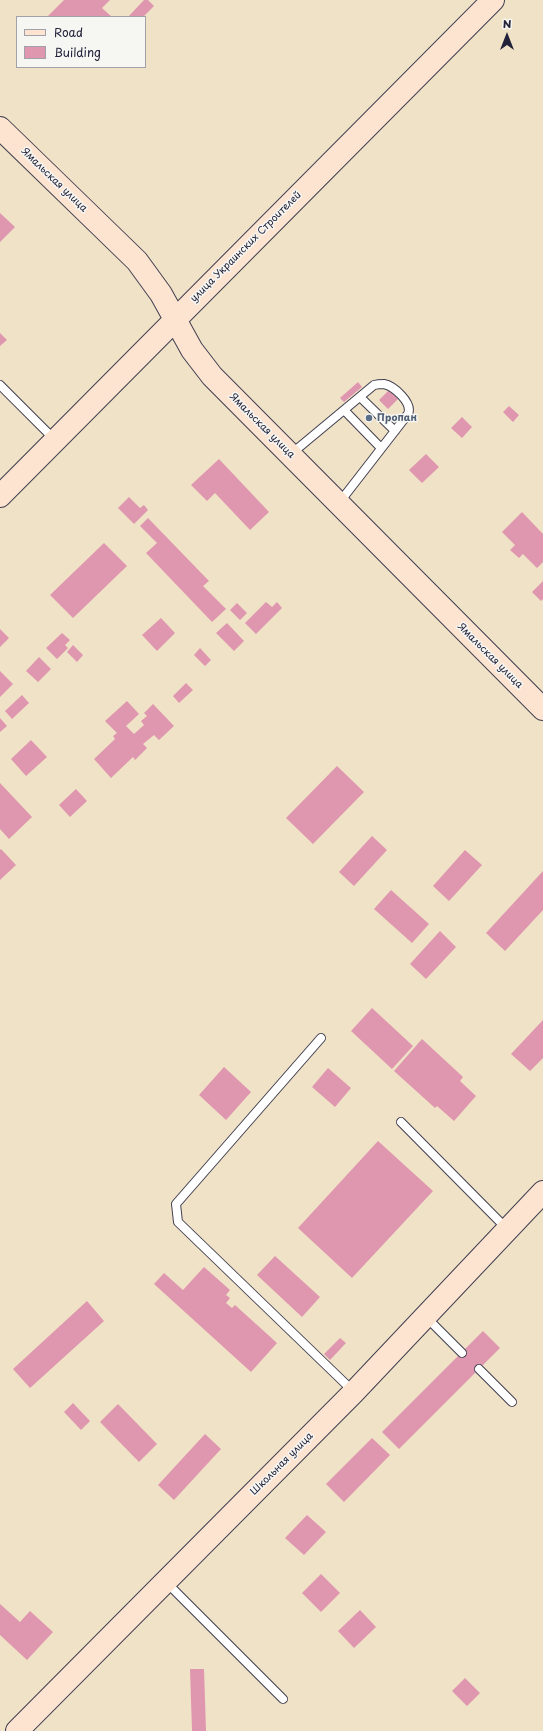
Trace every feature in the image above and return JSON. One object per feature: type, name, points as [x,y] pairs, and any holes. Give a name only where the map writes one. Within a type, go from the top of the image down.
[{"type":"street","name":"улица Украинских Строителей","points":[[0,496],[175,318],[493,0]]},
{"type":"street","name":"Ямальская улица","points":[[0,128],[137,261],[153,282],[192,350],[212,376],[543,709]]},
{"type":"street","name":"Школьная улица","points":[[17,1731],[354,1392],[543,1192]]},
{"type":"street","points":[[0,1728],[3,1731]]},
{"type":"lane","points":[[290,455],[374,385],[385,384],[391,387],[406,402],[409,411],[338,503]]},
{"type":"lane","points":[[0,385],[52,437]]},
{"type":"lane","points":[[360,397],[395,431]]},
{"type":"lane","points":[[344,410],[381,448]]},
{"type":"lane","points":[[321,1038],[176,1204],[178,1222],[354,1392]]},
{"type":"lane","points":[[401,1122],[508,1229]]},
{"type":"lane","points":[[425,1317],[462,1353]]},
{"type":"lane","points":[[479,1369],[512,1402]]},
{"type":"lane","points":[[165,1581],[283,1699]]},
{"type":"building","points":[[64,0],[110,0],[102,8],[111,16],[48,16]]},
{"type":"building","points":[[144,0],[148,0],[154,6],[144,16],[129,16]]},
{"type":"building","points":[[0,213],[15,227],[0,242]]},
{"type":"building","points":[[0,333],[7,340],[0,346]]},
{"type":"building","points":[[358,382],[362,387],[344,402],[340,398]]},
{"type":"building","points":[[389,390],[398,399],[388,409],[379,400]]},
{"type":"building","points":[[509,406],[519,415],[513,422],[503,412]]},
{"type":"building","points":[[462,417],[472,427],[462,438],[451,428]]},
{"type":"building","points":[[426,454],[439,467],[422,483],[409,470]]},
{"type":"building","points":[[219,459],[269,512],[250,530],[215,493],[207,501],[191,485]]},
{"type":"building","points":[[129,497],[140,508],[144,505],[148,510],[134,524],[118,508]]},
{"type":"building","points":[[522,512],[543,534],[543,562],[537,568],[523,554],[519,558],[510,550],[515,545],[502,532]]},
{"type":"building","points":[[148,518],[209,581],[203,586],[226,609],[212,622],[146,553],[157,543],[140,526]]},
{"type":"building","points":[[104,543],[127,566],[73,618],[50,595]]},
{"type":"building","points":[[543,581],[543,599],[541,601],[532,592]]},
{"type":"building","points":[[266,602],[272,607],[277,602],[282,608],[256,634],[245,623]]},
{"type":"building","points":[[237,603],[247,613],[240,620],[230,610]]},
{"type":"building","points":[[161,618],[175,633],[157,651],[142,635]]},
{"type":"building","points":[[227,623],[244,641],[234,651],[216,633]]},
{"type":"building","points":[[0,629],[9,638],[0,647]]},
{"type":"building","points":[[62,633],[70,640],[65,645],[68,648],[57,659],[46,648]]},
{"type":"building","points":[[73,645],[83,655],[77,662],[67,652]]},
{"type":"building","points":[[200,648],[211,660],[205,666],[194,655]]},
{"type":"building","points":[[39,657],[51,669],[38,682],[26,671]]},
{"type":"building","points":[[0,671],[13,684],[0,697]]},
{"type":"building","points":[[186,683],[193,690],[179,703],[173,696]]},
{"type":"building","points":[[22,695],[29,703],[12,719],[5,711]]},
{"type":"building","points":[[127,701],[139,714],[126,726],[134,734],[144,725],[141,721],[147,716],[144,713],[153,704],[174,726],[159,740],[154,735],[143,744],[147,748],[135,760],[133,757],[111,778],[94,759],[115,739],[113,736],[117,733],[105,721]]},
{"type":"building","points":[[0,718],[7,726],[0,732]]},
{"type":"building","points":[[31,740],[47,757],[26,776],[11,759]]},
{"type":"building","points":[[337,766],[364,792],[313,844],[286,818]]},
{"type":"building","points":[[0,783],[32,817],[9,839],[0,829]]},
{"type":"building","points":[[76,789],[87,801],[70,817],[59,805]]},
{"type":"building","points":[[372,836],[387,850],[354,886],[339,872]]},
{"type":"building","points":[[1,849],[16,865],[0,880],[0,850]]},
{"type":"building","points":[[465,850],[482,865],[449,901],[433,886]]},
{"type":"building","points":[[543,871],[543,910],[505,951],[486,933]]},
{"type":"building","points":[[391,890],[429,924],[412,943],[374,909]]},
{"type":"building","points":[[440,931],[456,947],[426,979],[410,964]]},
{"type":"building","points":[[372,1008],[413,1046],[392,1069],[351,1031]]},
{"type":"building","points":[[543,1020],[543,1058],[530,1071],[511,1054]]},
{"type":"building","points":[[422,1039],[463,1077],[460,1081],[476,1096],[454,1121],[437,1106],[435,1108],[394,1071]]},
{"type":"building","points":[[224,1067],[251,1092],[226,1120],[199,1095]]},
{"type":"building","points":[[328,1068],[351,1088],[335,1107],[312,1087]]},
{"type":"building","points":[[378,1141],[433,1191],[352,1278],[298,1228]]},
{"type":"building","points":[[275,1256],[320,1297],[302,1317],[257,1275]]},
{"type":"building","points":[[204,1267],[230,1290],[226,1295],[230,1298],[226,1303],[232,1308],[235,1305],[277,1343],[251,1372],[154,1284],[164,1273],[183,1290]]},
{"type":"building","points":[[87,1301],[104,1321],[30,1388],[13,1369]]},
{"type":"building","points":[[483,1331],[500,1348],[399,1449],[382,1432]]},
{"type":"building","points":[[340,1338],[346,1343],[330,1360],[324,1354]]},
{"type":"building","points":[[73,1403],[90,1421],[81,1430],[64,1412]]},
{"type":"building","points":[[118,1404],[157,1444],[139,1462],[100,1422]]},
{"type":"building","points":[[205,1434],[221,1449],[174,1500],[158,1485]]},
{"type":"building","points":[[372,1438],[390,1455],[344,1502],[326,1484]]},
{"type":"building","points":[[307,1515],[326,1532],[304,1555],[285,1538]]},
{"type":"building","points":[[321,1574],[340,1593],[321,1612],[302,1593]]},
{"type":"building","points":[[0,1604],[20,1622],[30,1611],[53,1632],[27,1660],[0,1635]]},
{"type":"building","points":[[360,1610],[376,1627],[354,1648],[338,1631]]},
{"type":"building","points":[[190,1669],[204,1669],[206,1731],[192,1731]]},
{"type":"building","points":[[465,1678],[480,1693],[467,1706],[452,1691]]},
{"type":"place","name":"Пропан","points":[[369,418]]}]
